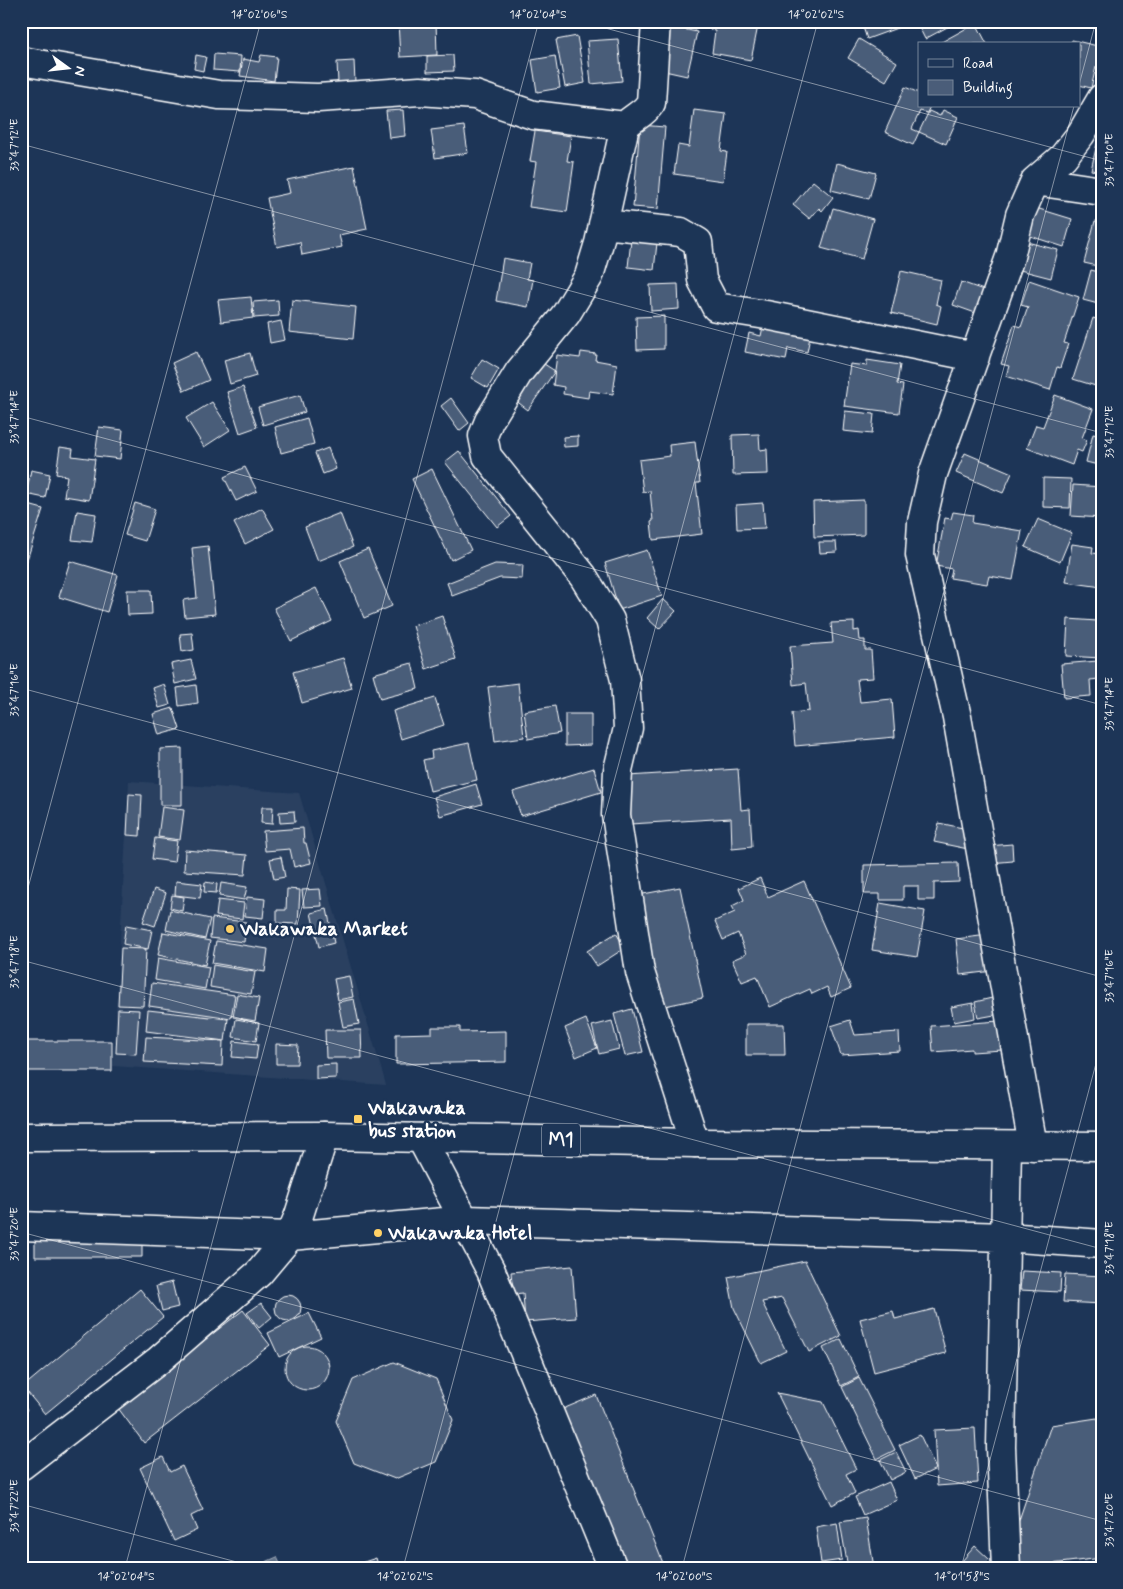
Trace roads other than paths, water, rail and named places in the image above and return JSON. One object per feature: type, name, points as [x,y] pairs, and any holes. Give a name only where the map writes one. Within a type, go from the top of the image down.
[{"type":"main road","points":[[656,21],[651,103],[644,114],[632,117],[625,126],[604,224],[589,276],[566,314],[519,372],[489,421],[483,436],[487,456],[583,576],[610,620],[625,680],[628,728],[618,770],[616,816],[640,972],[695,1143]]},
{"type":"main road","points":[[21,61],[219,96],[318,98],[420,90],[475,95],[533,115],[625,126]]},
{"type":"main road","points":[[1006,1568],[1001,1448],[1005,1237],[1020,1146],[958,716],[920,555],[922,522],[933,474],[976,358],[1010,258],[1020,215],[1035,181],[1063,157],[1081,134],[1102,98]]},
{"type":"main road","points":[[1035,181],[1102,191]]},
{"type":"main road","points":[[604,224],[681,232],[698,242],[702,280],[716,307],[766,314],[976,358]]},
{"type":"main road","points":[[21,1466],[159,1360],[259,1273],[290,1236],[299,1215],[324,1136]]},
{"type":"main road","name":"M1","points":[[21,1137],[324,1136],[695,1143],[1102,1146]]},
{"type":"main road","points":[[421,1138],[466,1220],[491,1271],[613,1568]]},
{"type":"main road","points":[[21,1226],[290,1236],[466,1220],[1005,1237],[1102,1244]]},
{"type":"place","name":"Wakawaka Market","points":[[230,929]]},
{"type":"place","name":"Wakawaka bus station","points":[[358,1119]]},
{"type":"place","name":"Wakawaka Hotel","points":[[378,1233]]}]
